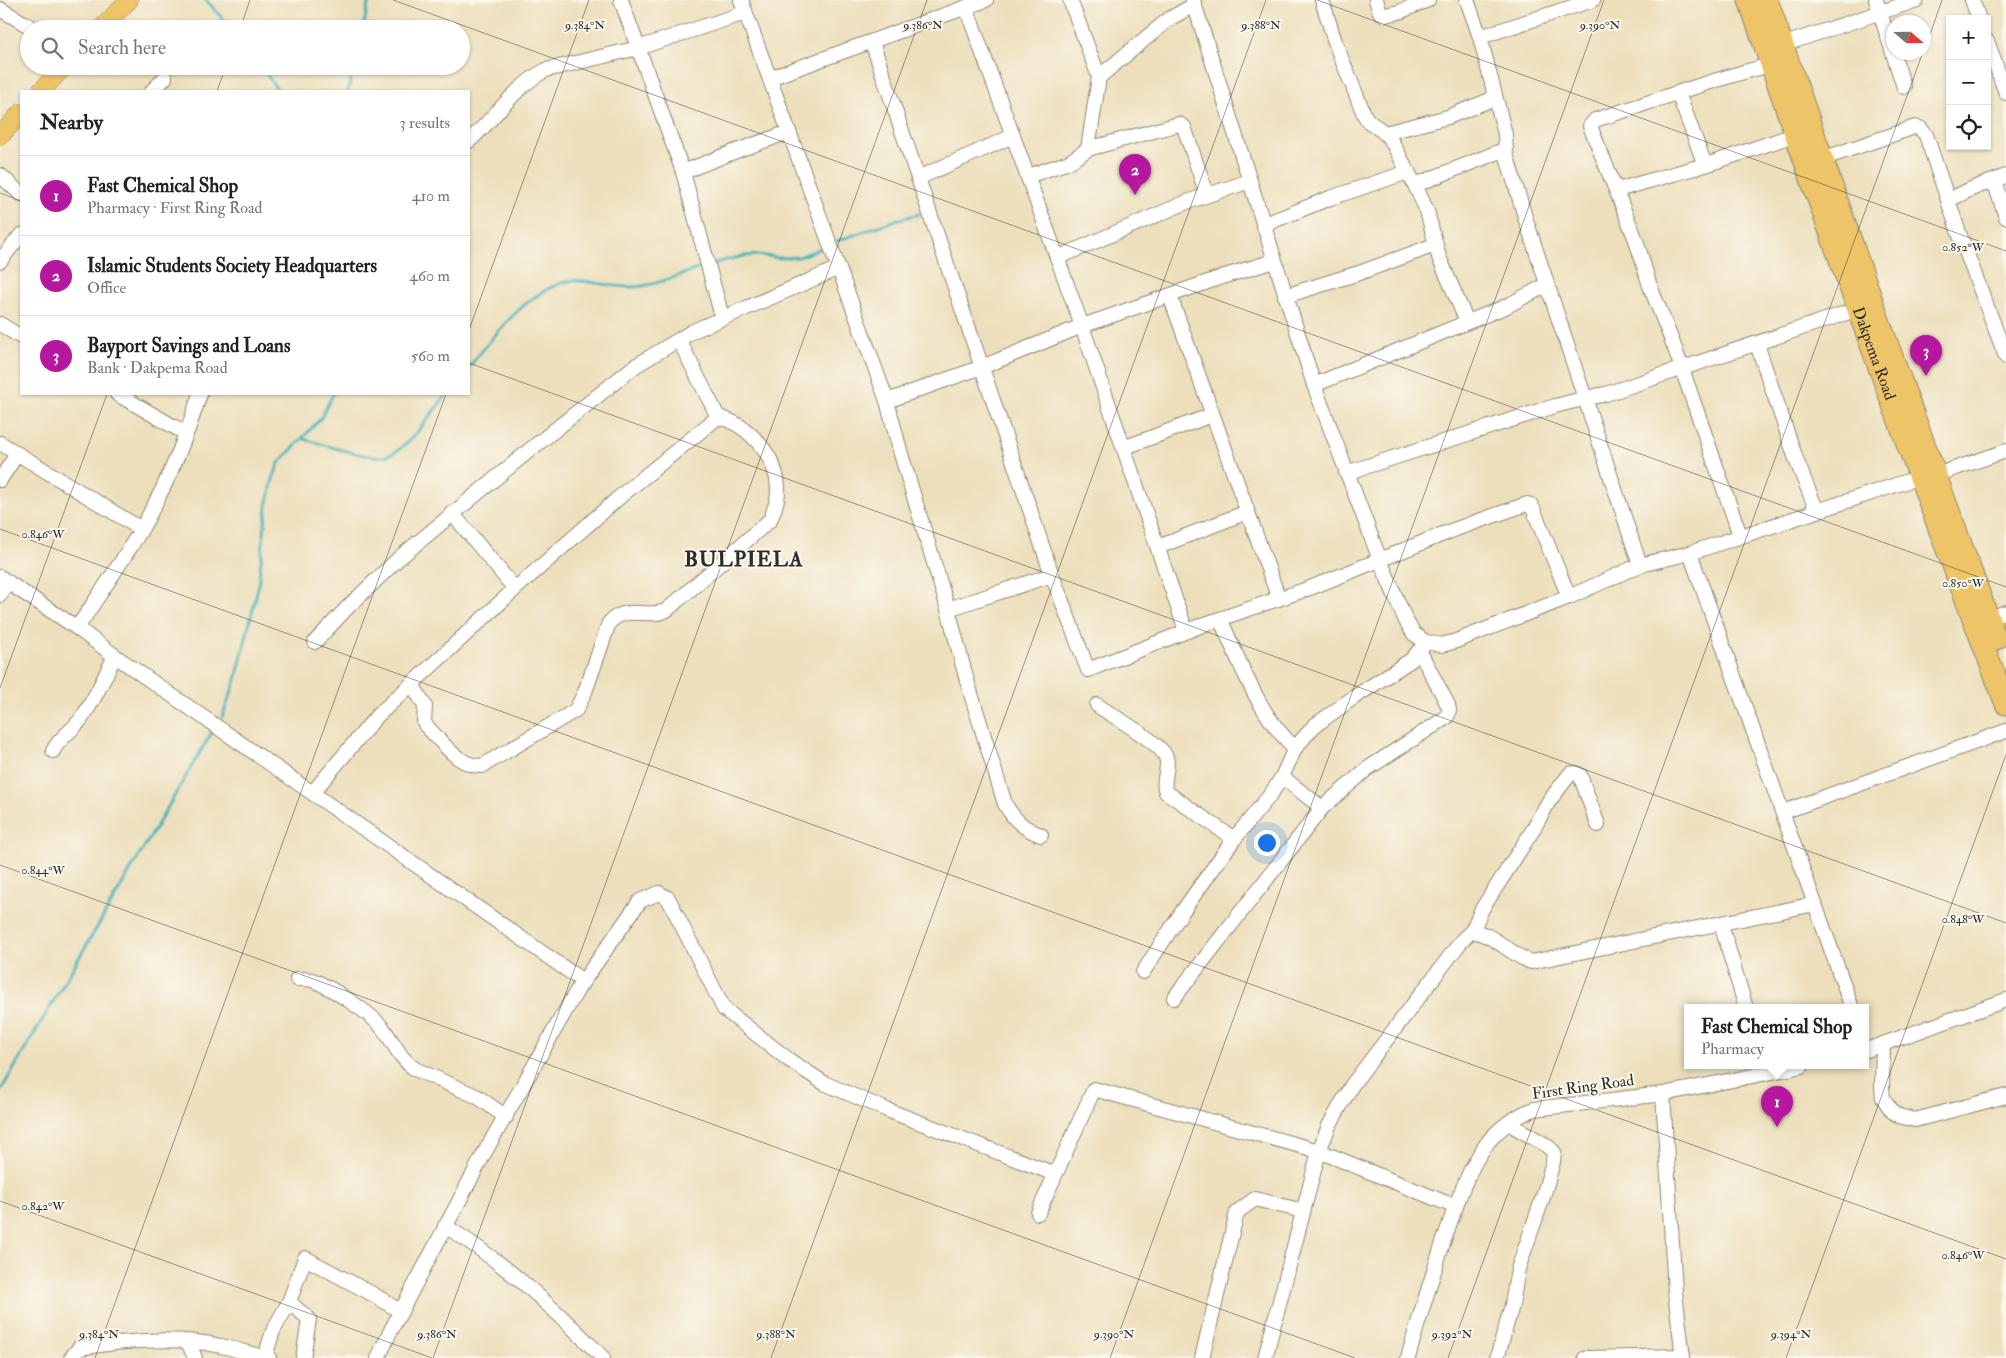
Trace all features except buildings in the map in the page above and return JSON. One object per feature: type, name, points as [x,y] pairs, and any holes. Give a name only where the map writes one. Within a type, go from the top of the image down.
[{"type":"highway","name":"Dakpema Road","points":[[1749,0],[1794,135],[1858,309],[1928,476],[1997,615],[2006,665]]},
{"type":"highway","name":"Dakpema Road","points":[[1767,0],[2006,704]]},
{"type":"main road","points":[[110,20],[130,0]]},
{"type":"main road","points":[[43,90],[57,75]]},
{"type":"main road","points":[[0,136],[20,114]]},
{"type":"street","points":[[621,0],[683,172],[722,317]]},
{"type":"street","points":[[770,78],[986,0]]},
{"type":"street","points":[[1070,0],[1099,77],[1088,148]]},
{"type":"street","points":[[1322,0],[1339,54],[1364,114],[1368,121],[1385,134],[1397,150],[1427,211],[1435,245],[1467,322]]},
{"type":"street","points":[[1376,0],[1380,12],[1385,15],[1399,12],[1428,0]]},
{"type":"street","points":[[1467,0],[1480,38],[1505,134],[1506,149],[1546,285],[1640,565]]},
{"type":"street","points":[[1480,38],[1593,0]]},
{"type":"street","points":[[1782,45],[1877,6],[1917,0]]},
{"type":"street","points":[[1972,0],[1978,15]]},
{"type":"street","points":[[1099,77],[1169,19],[1194,2],[1285,296],[1346,474],[1406,621],[1423,647],[1449,710],[1447,717],[1367,768],[1322,808],[1174,998]]},
{"type":"street","points":[[470,140],[533,77],[546,70],[638,48],[743,6],[887,401],[1005,804],[1014,818],[1029,831],[1041,836]]},
{"type":"street","points":[[1877,6],[1904,87]]},
{"type":"street","points":[[966,7],[1082,326],[1186,631]]},
{"type":"street","points":[[0,9],[20,21]]},
{"type":"street","points":[[872,42],[1052,575],[1088,670],[1186,631],[1279,599],[1527,504],[1531,505],[1534,511],[1569,597]]},
{"type":"street","points":[[1991,53],[2006,93]]},
{"type":"street","points":[[1740,535],[1617,190],[1590,126],[1591,123],[1736,73],[1771,65]]},
{"type":"street","points":[[153,90],[165,78]]},
{"type":"street","points":[[1678,93],[1705,165]]},
{"type":"street","points":[[1385,134],[1448,117],[1495,98]]},
{"type":"street","points":[[1028,176],[1069,162],[1088,148],[1179,124],[1184,127],[1207,195]]},
{"type":"street","points":[[1822,159],[1915,127],[1920,128],[1926,135],[1959,233],[2006,357]]},
{"type":"street","points":[[683,172],[789,132]]},
{"type":"street","points":[[1617,190],[1705,165],[1794,135]]},
{"type":"street","points":[[918,178],[1013,136]]},
{"type":"street","points":[[1263,225],[1330,198],[1412,179],[1506,149]]},
{"type":"street","points":[[0,175],[20,193]]},
{"type":"street","points":[[1949,200],[1971,189],[2000,179],[2006,216]]},
{"type":"street","points":[[1057,258],[1207,195],[1250,181]]},
{"type":"street","points":[[0,261],[20,236]]},
{"type":"street","points":[[1285,296],[1359,273],[1435,245]]},
{"type":"street","points":[[887,401],[982,367],[1082,326],[1274,261]]},
{"type":"street","points":[[314,642],[398,559],[452,513],[486,488],[531,449],[635,366],[722,317],[839,268]]},
{"type":"street","points":[[1314,385],[1507,306],[1546,285]]},
{"type":"street","points":[[1170,296],[1279,599]]},
{"type":"street","points":[[1346,474],[1584,397],[1606,394],[1682,370],[1858,309]]},
{"type":"street","points":[[0,324],[20,336]]},
{"type":"street","points":[[412,684],[425,706],[424,722],[426,726],[463,763],[472,766],[482,766],[576,710],[585,692],[609,623],[615,616],[635,612],[656,613],[668,610],[770,520],[776,505],[778,489],[774,470],[764,449],[734,422],[718,417],[679,340]]},
{"type":"street","points":[[1757,344],[1797,462],[1817,511]]},
{"type":"street","points":[[119,395],[185,434]]},
{"type":"street","points":[[78,628],[141,529],[167,478],[200,395]]},
{"type":"street","points":[[1123,448],[1212,415]]},
{"type":"street","points":[[313,792],[378,716],[514,589],[623,494],[718,417]]},
{"type":"street","points":[[0,443],[141,529]]},
{"type":"street","points":[[1143,972],[1182,912],[1234,839],[1271,794],[1295,748],[1314,726],[1411,660],[1423,647],[1456,641],[1569,597],[1640,565],[1690,553],[1740,535],[2006,451]]},
{"type":"street","points":[[0,480],[17,454]]},
{"type":"street","points":[[1158,547],[1247,512]]},
{"type":"street","points":[[452,513],[514,589]]},
{"type":"street","points":[[1690,553],[1851,1004]]},
{"type":"street","points":[[948,609],[1052,575]]},
{"type":"street","points":[[0,595],[4,580],[78,628],[218,728],[313,792],[583,981]]},
{"type":"street","points":[[1220,619],[1256,696],[1274,726],[1295,748]]},
{"type":"street","points":[[54,751],[58,742],[80,722],[115,656]]},
{"type":"street","points":[[1097,705],[1158,745],[1166,756],[1168,767],[1164,786],[1166,792],[1234,839]]},
{"type":"street","points":[[1783,812],[2006,731]]},
{"type":"street","points":[[1265,1358],[1319,1151],[1329,1126],[1352,1085],[1462,939],[1472,931],[1482,909],[1531,833],[1548,801],[1570,774],[1576,773],[1580,775],[1598,825]]},
{"type":"street","points":[[1282,776],[1322,808]]},
{"type":"street","points":[[378,1358],[445,1226],[583,981],[640,900],[659,893],[668,898],[724,1009],[789,1060],[824,1083],[887,1110],[1056,1174]]},
{"type":"street","points":[[1472,931],[1484,933],[1522,959],[1531,962],[1815,904]]},
{"type":"street","points":[[1721,924],[1745,1004]]},
{"type":"street","points":[[296,979],[303,978],[314,981],[362,1010],[384,1030],[405,1062],[414,1069],[478,1098],[506,1117]]},
{"type":"street","points":[[1869,1049],[2006,1000]]},
{"type":"street","points":[[1883,1044],[1883,1098],[1890,1109],[1899,1116],[1915,1120],[2006,1096]]},
{"type":"street","name":"First Ring Road","points":[[1408,1358],[1432,1275],[1456,1207],[1477,1159],[1488,1142],[1508,1123],[1534,1109],[1663,1094],[1763,1069]]},
{"type":"street","points":[[1038,1213],[1094,1089],[1319,1151],[1456,1207]]},
{"type":"street","points":[[1585,1358],[1683,1357],[1675,1292],[1663,1094]]},
{"type":"street","points":[[1497,1358],[1512,1306],[1518,1269],[1543,1196],[1554,1152],[1546,1145],[1508,1123]]},
{"type":"street","points":[[1202,1358],[1237,1212],[1255,1199],[1304,1211]]},
{"type":"street","points":[[445,1226],[497,1261],[542,1298],[603,1358]]},
{"type":"street","points":[[71,1358],[79,1348],[156,1341],[222,1346],[267,1358],[273,1330],[289,1302],[305,1258],[376,1296],[401,1312]]},
{"type":"street","points":[[289,1302],[309,1319],[303,1358]]},
{"type":"street","points":[[188,1342],[195,1358]]},
{"type":"waterway","points":[[206,0],[224,20]]},
{"type":"waterway","points":[[365,20],[369,0]]},
{"type":"waterway","points":[[267,75],[277,90]]},
{"type":"waterway","points":[[348,90],[352,75]]},
{"type":"waterway","points":[[837,241],[919,214]]},
{"type":"waterway","points":[[715,263],[743,256],[799,257],[824,247]]},
{"type":"waterway","points":[[470,366],[499,330],[521,308],[533,298],[561,283],[586,281],[622,287],[638,286],[665,280],[700,268]]},
{"type":"waterway","points":[[222,717],[236,680],[258,587],[267,506],[273,479],[279,463],[321,418],[332,395]]},
{"type":"waterway","points":[[304,439],[357,454],[378,457],[386,456],[394,453],[411,438],[446,395]]},
{"type":"waterway","points":[[0,1092],[212,732]]},
{"type":"place","name":"Islamic Students Society Headquarters","points":[[1135,195]]},
{"type":"place","name":"Bayport Savings and Loans","points":[[1926,376]]},
{"type":"place","name":"Fast Chemical Shop","points":[[1777,1127]]},
{"type":"district","name":"BULPIELA","points":[[744,559]]}]
